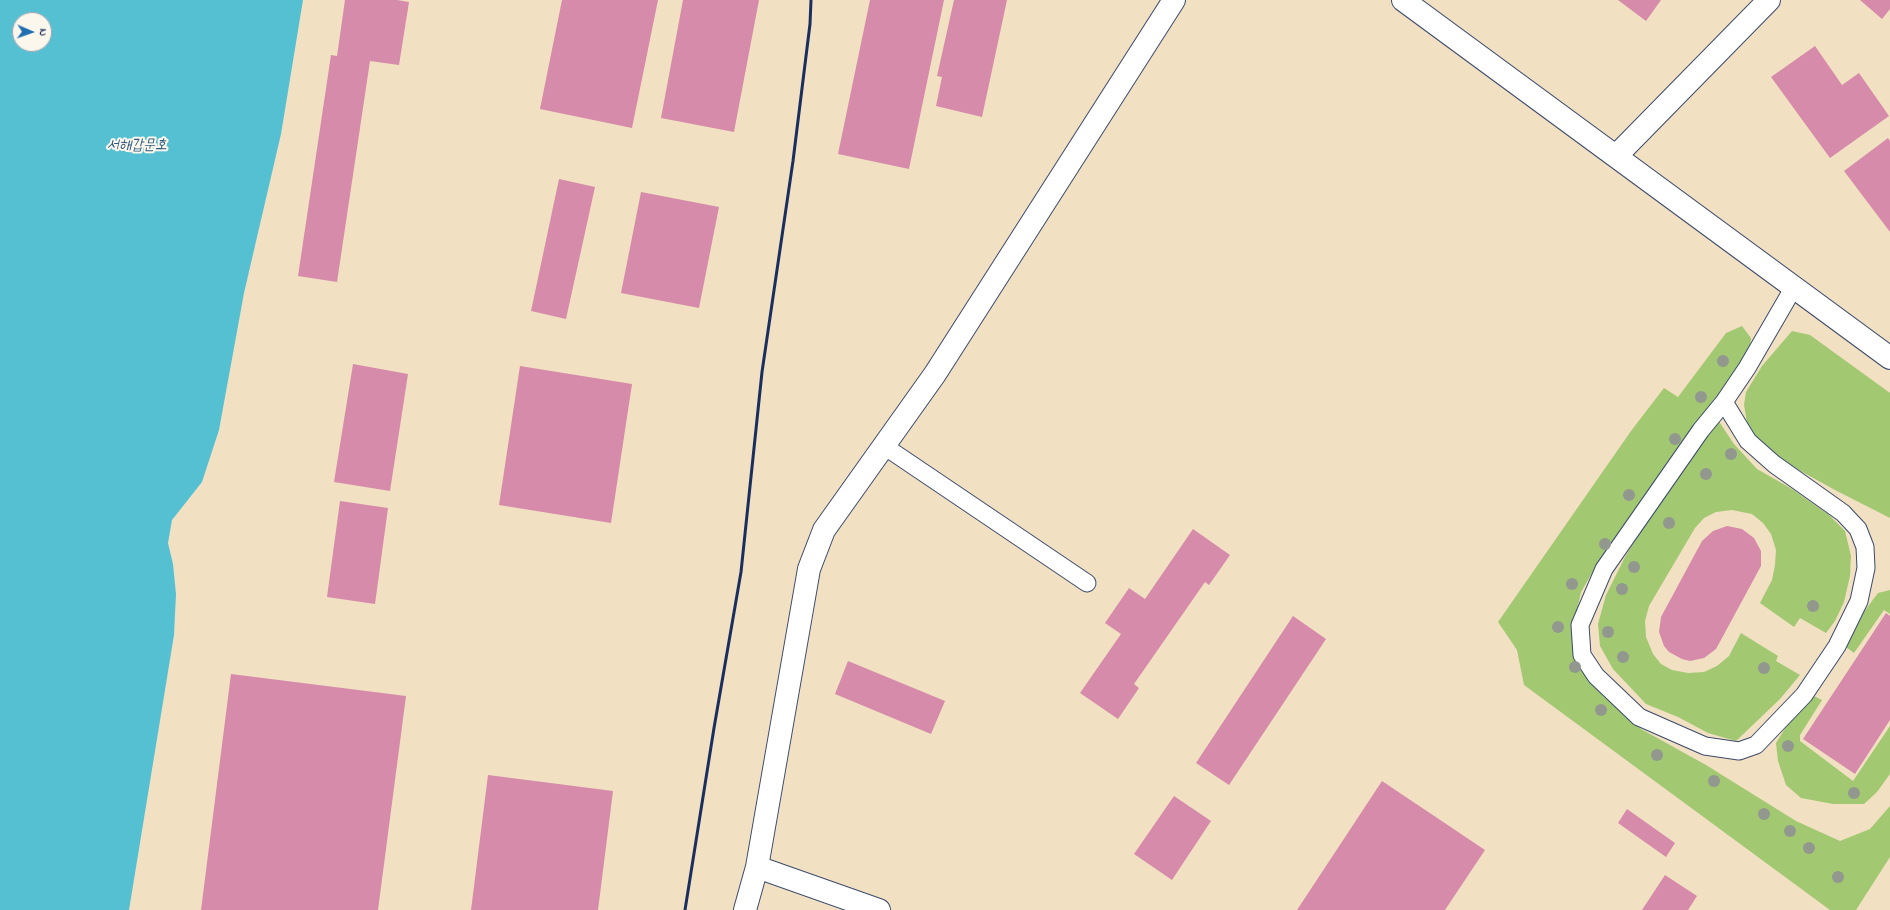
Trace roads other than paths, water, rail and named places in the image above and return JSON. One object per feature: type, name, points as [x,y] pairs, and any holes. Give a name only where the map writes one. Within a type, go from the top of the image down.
[{"type":"street","points":[[745,910],[757,867],[809,569],[824,530],[939,367],[1174,0]]},
{"type":"street","points":[[1403,0],[1890,358]]},
{"type":"street","points":[[1616,156],[1770,0]]},
{"type":"street","points":[[757,867],[880,910]]},
{"type":"lane","points":[[1724,402],[1748,441],[1774,464],[1843,513],[1858,529],[1864,546],[1866,568],[1859,601],[1836,646],[1804,695],[1756,745],[1739,751],[1705,746],[1638,717],[1596,676],[1582,655],[1580,625],[1604,569],[1701,430],[1724,402],[1747,368],[1794,287]]},
{"type":"lane","points":[[884,446],[1087,583]]},
{"type":"water","name":"서해갑문호","points":[[0,0],[303,0],[281,134],[244,293],[219,430],[202,482],[172,520],[168,543],[173,564],[176,594],[174,635],[129,910],[0,910]]},
{"type":"railway","points":[[685,910],[741,572],[762,372],[793,161],[810,24],[811,0]]}]
